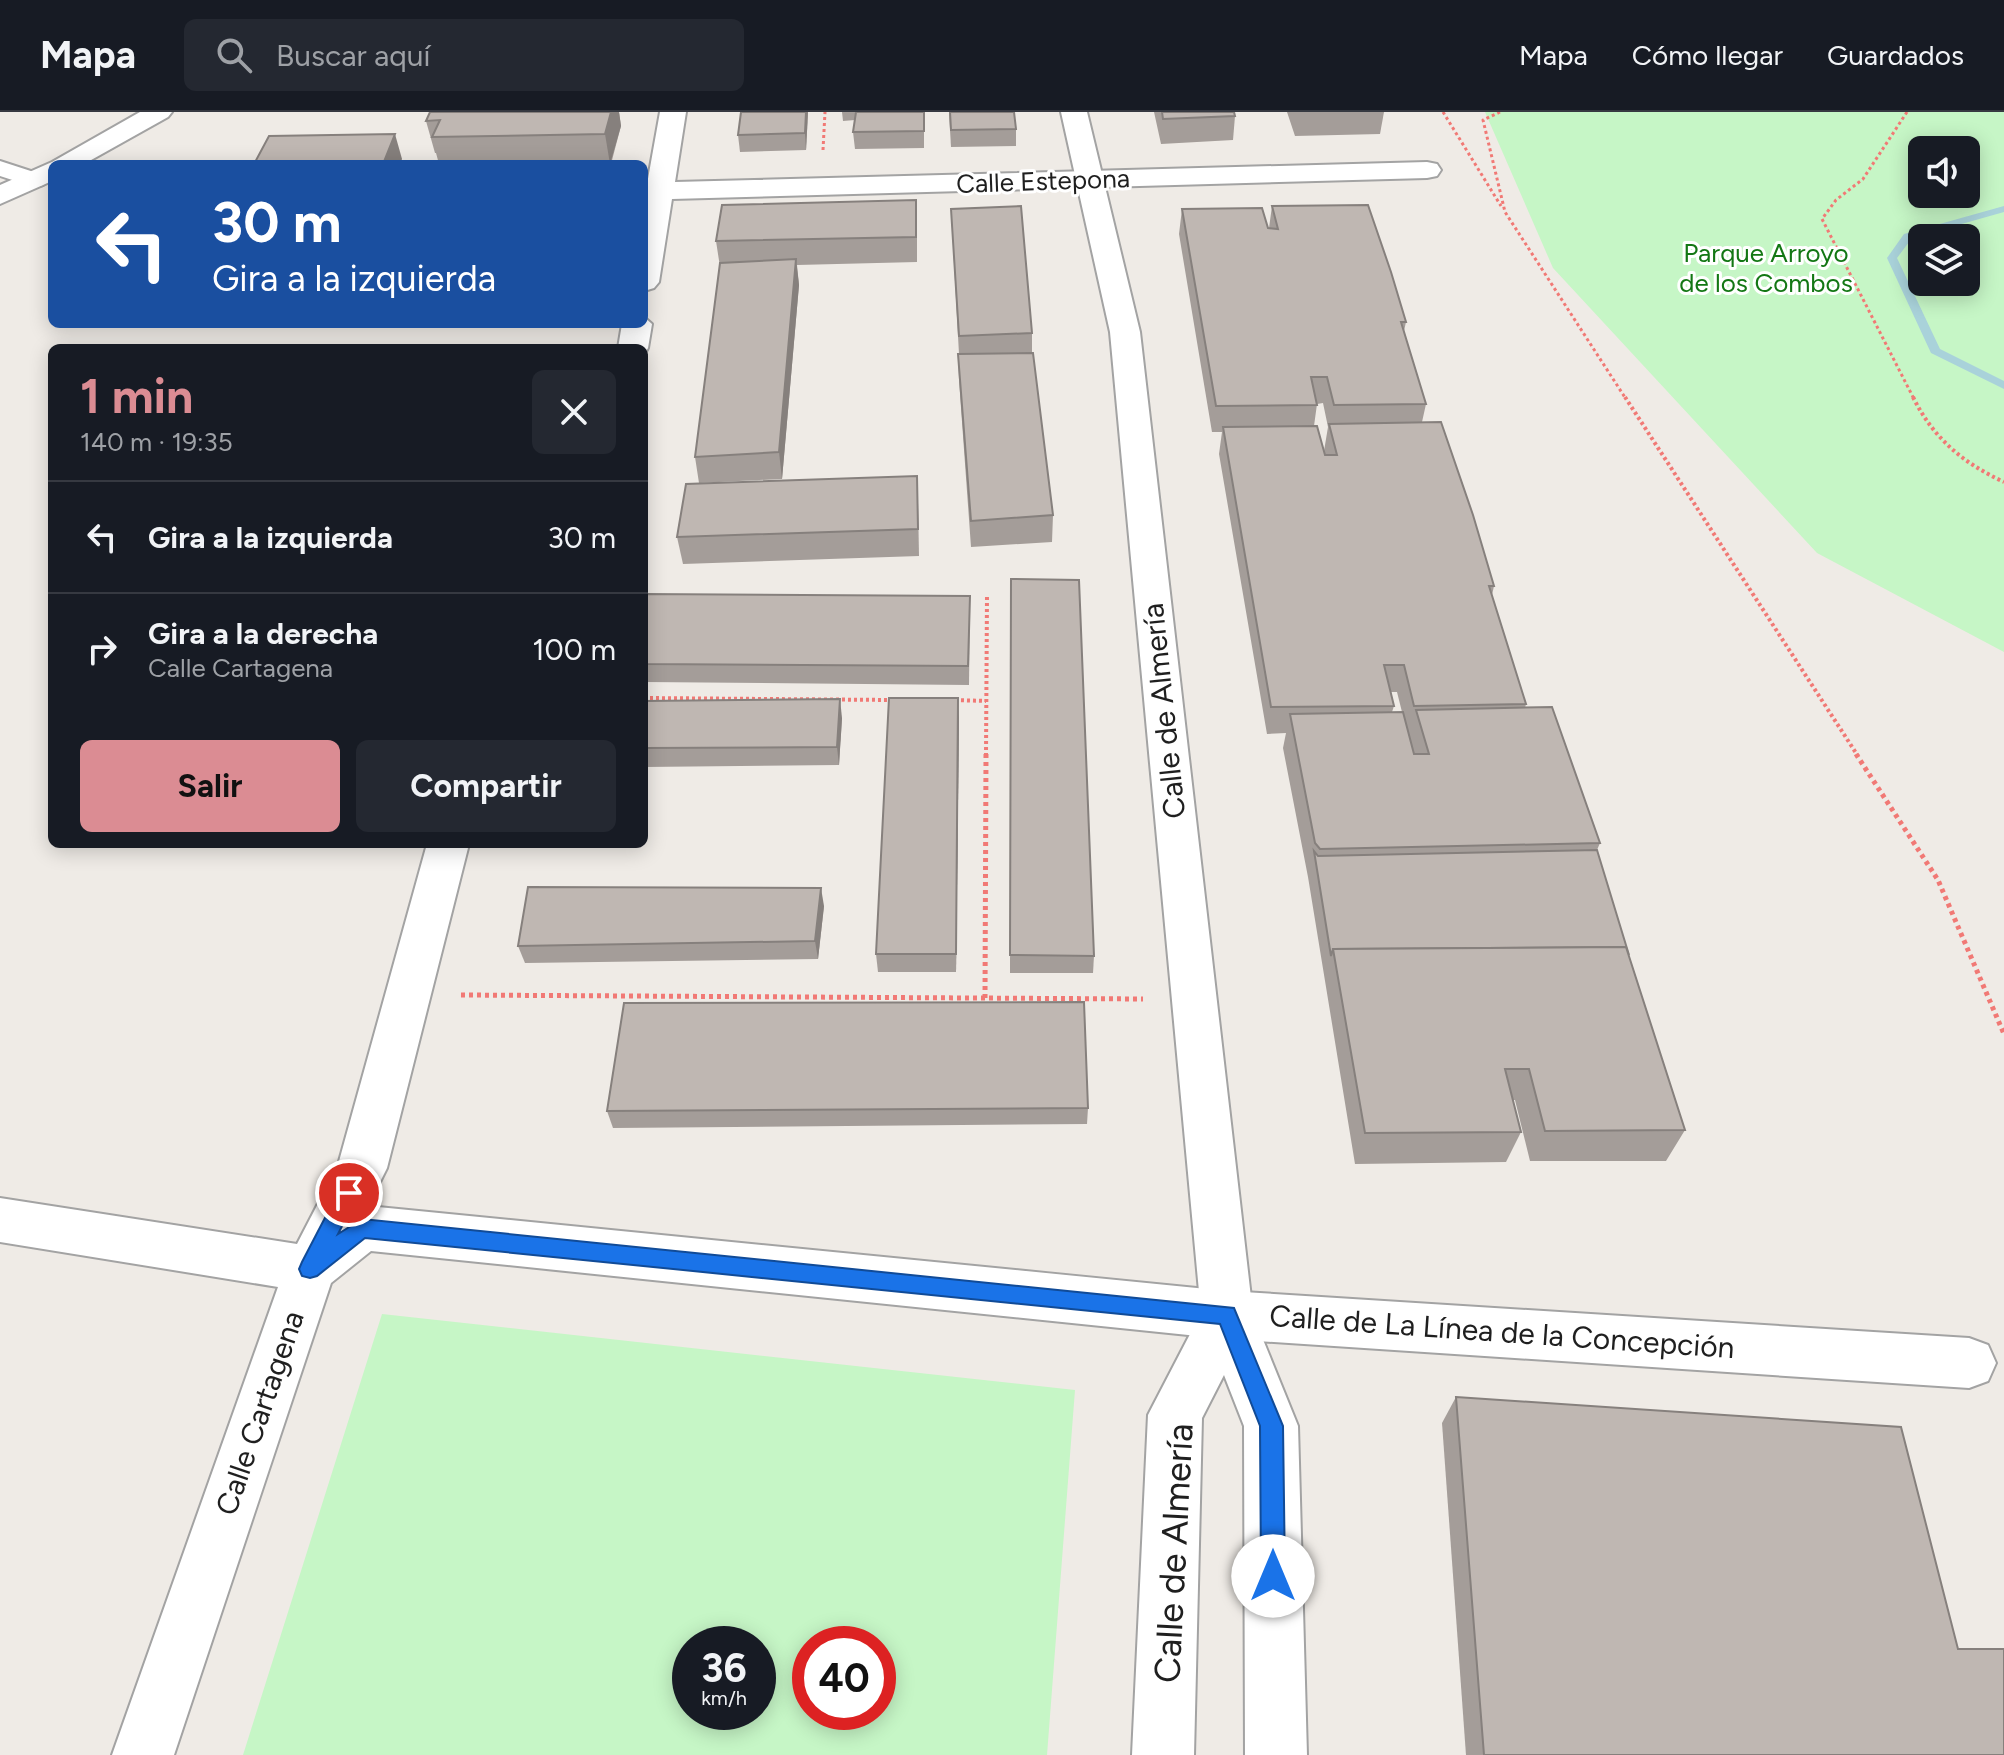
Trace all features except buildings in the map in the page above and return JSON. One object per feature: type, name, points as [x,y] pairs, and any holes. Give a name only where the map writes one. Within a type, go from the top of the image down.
[{"type":"street","points":[[71,160],[159,112]]},
{"type":"street","points":[[648,259],[673,112]]},
{"type":"street","name":"Calle de Almería","points":[[1074,112],[1125,332],[1227,1315],[1271,1426],[1276,1755]]},
{"type":"street","points":[[0,168],[43,175]]},
{"type":"street","name":"Calle Estepona","points":[[660,191],[1427,170]]},
{"type":"street","points":[[0,196],[43,175]]},
{"type":"street","name":"Calle Cartagena","points":[[143,1755],[310,1269],[362,1168],[447,848]]},
{"type":"street","points":[[0,1220],[310,1269]]},
{"type":"street","name":"Calle de La Línea de la Concepción","points":[[310,1269],[362,1228],[1227,1315],[1969,1363]]},
{"type":"street","name":"Calle de Almería","points":[[1163,1755],[1175,1415],[1227,1315]]},
{"type":"path","points":[[1443,112],[1938,880],[2004,1034]]},
{"type":"path","points":[[1500,112],[1483,120],[1505,212]]},
{"type":"path","points":[[1907,112],[1863,179],[1836,200],[1822,219],[1927,425],[1976,469],[2004,482]]},
{"type":"path","points":[[985,998],[987,595]]},
{"type":"path","points":[[648,698],[908,700]]},
{"type":"path","points":[[939,700],[986,701]]},
{"type":"path","points":[[408,994],[1194,1000]]},
{"type":"green space","name":"Parque Arroyo de los Combos","points":[[1485,112],[2004,112],[2004,652],[1817,553],[1553,268]]},
{"type":"green space","points":[[382,1314],[1075,1390],[1047,1755],[243,1755]]},
{"type":"waterway","points":[[2004,209],[1908,236],[1892,258],[1935,351],[2004,386]]},
{"type":"route","points":[[349,1193],[310,1269],[362,1228],[1227,1315],[1271,1426],[1273,1576]]}]
